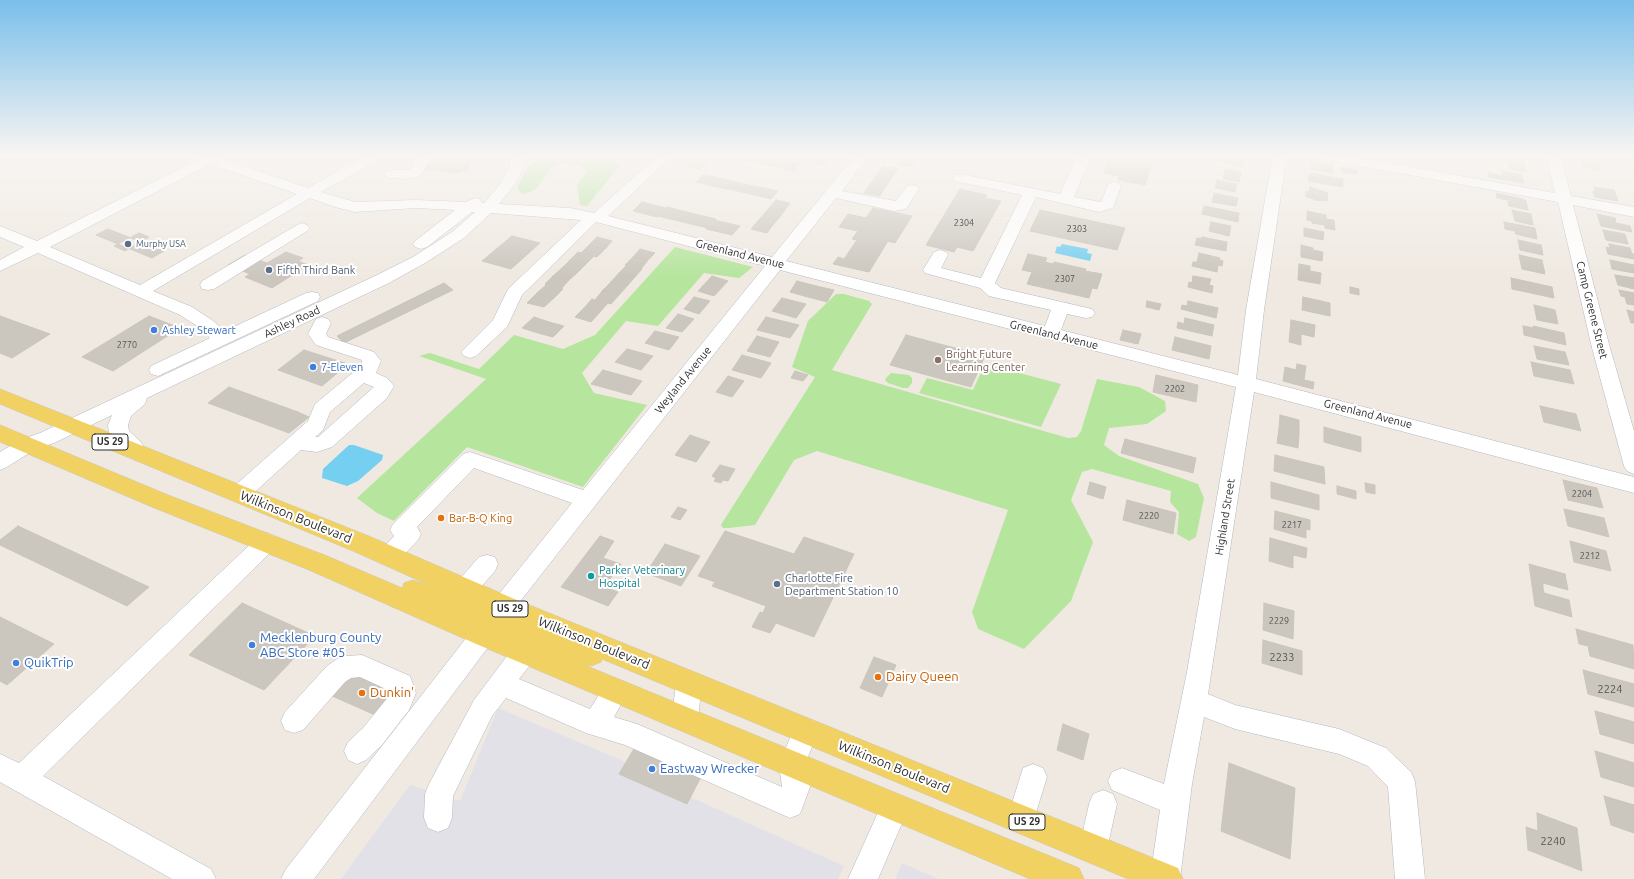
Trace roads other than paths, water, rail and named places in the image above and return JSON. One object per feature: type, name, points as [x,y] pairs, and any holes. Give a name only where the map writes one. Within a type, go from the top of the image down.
[{"type":"main road","name":"Wilkinson Boulevard","points":[[0,396],[389,556],[503,606],[1166,879]]},
{"type":"main road","points":[[0,433],[160,501],[318,563],[525,652],[1068,879]]},
{"type":"main road","points":[[318,563],[480,611],[491,613],[499,611],[503,606]]},
{"type":"main road","points":[[483,634],[518,630],[559,646],[679,678]]},
{"type":"street","points":[[0,266],[138,195]]},
{"type":"street","points":[[141,291],[306,195]]},
{"type":"street","points":[[315,195],[347,206],[362,208],[384,206],[389,209],[420,209],[436,212],[442,216],[445,221],[445,225],[439,231]]},
{"type":"street","name":"Ashley Road","points":[[63,423],[71,411],[390,261],[424,242],[470,206],[480,195]]},
{"type":"street","name":"Ashley Road","points":[[0,462],[27,445],[42,440],[63,423],[168,380],[411,265],[452,239],[489,207],[499,195]]},
{"type":"street","points":[[470,352],[501,323],[514,293],[620,195]]},
{"type":"street","name":"Weyland Avenue","points":[[503,606],[830,195]]},
{"type":"street","points":[[842,195],[894,206],[901,206],[908,195]]},
{"type":"street","points":[[986,284],[1030,195]]},
{"type":"street","points":[[1046,195],[1100,207],[1108,205],[1111,195]]},
{"type":"street","points":[[1065,199],[1067,195]]},
{"type":"street","name":"Highland Street","points":[[1166,879],[1176,803],[1242,414],[1255,310],[1273,195]]},
{"type":"street","points":[[1542,195],[1634,212]]},
{"type":"street","name":"Camp Greene Street","points":[[1563,195],[1601,348],[1634,466]]},
{"type":"street","name":"Greenland Avenue","points":[[384,206],[428,204],[470,206],[570,213],[595,217],[1634,484]]},
{"type":"street","points":[[208,285],[302,228]]},
{"type":"street","points":[[0,231],[190,313],[206,324],[222,339]]},
{"type":"street","points":[[940,255],[931,270],[986,284],[996,292],[1086,313]]},
{"type":"street","points":[[1051,334],[1061,307]]},
{"type":"street","points":[[239,494],[316,424],[322,409],[369,369],[372,361],[368,356],[322,341],[317,334],[322,322]]},
{"type":"street","points":[[296,442],[317,445],[325,442],[380,393],[384,386],[380,382],[362,375]]},
{"type":"street","points":[[134,452],[134,447],[122,437],[118,431],[118,424],[121,416],[136,400],[168,380]]},
{"type":"street","points":[[389,556],[410,534],[401,530],[470,459],[587,500]]},
{"type":"street","points":[[200,879],[11,773],[267,542]]},
{"type":"street","points":[[465,589],[486,564]]},
{"type":"street","points":[[296,879],[483,634]]},
{"type":"street","points":[[438,818],[439,794],[483,708],[525,652]]},
{"type":"street","points":[[294,722],[336,674],[346,667],[362,666],[401,684],[403,693],[400,702],[372,737],[357,751]]},
{"type":"street","points":[[679,678],[685,719]]},
{"type":"street","points":[[502,684],[595,724],[628,733],[790,804],[796,787],[792,764],[806,730]]},
{"type":"street","points":[[595,724],[616,690]]},
{"type":"street","points":[[1194,701],[1235,717],[1339,742],[1377,756],[1401,781],[1410,879]]},
{"type":"street","points":[[1021,819],[1033,777]]},
{"type":"street","points":[[1122,782],[1176,803]]},
{"type":"street","points":[[1094,849],[1103,804]]},
{"type":"street","points":[[864,879],[895,807]]},
{"type":"water","points":[[1062,244],[1088,249],[1087,253],[1092,254],[1090,261],[1055,253],[1057,246],[1060,247]]},
{"type":"water","points":[[349,445],[354,445],[383,455],[382,460],[358,481],[347,486],[322,478],[323,469]]},
{"type":"place","name":"Murphy USA","points":[[128,244]]},
{"type":"place","name":"Fifth Third Bank","points":[[269,270]]},
{"type":"place","name":"Ashley Stewart","points":[[154,330]]},
{"type":"place","name":"Bright Future Learning Center","points":[[938,360]]},
{"type":"place","name":"7-Eleven","points":[[313,367]]},
{"type":"place","name":"Bar-B-Q King","points":[[441,518]]},
{"type":"place","name":"Parker Veterinary Hospital","points":[[591,576]]},
{"type":"place","name":"Charlotte Fire Department Station 10","points":[[777,584]]},
{"type":"place","name":"Mecklenburg County ABC Store #05","points":[[252,645]]},
{"type":"place","name":"QuikTrip","points":[[16,663]]},
{"type":"place","name":"Dairy Queen","points":[[878,677]]},
{"type":"place","name":"Dunkin'","points":[[362,693]]},
{"type":"place","name":"Eastway Wrecker","points":[[652,769]]}]
